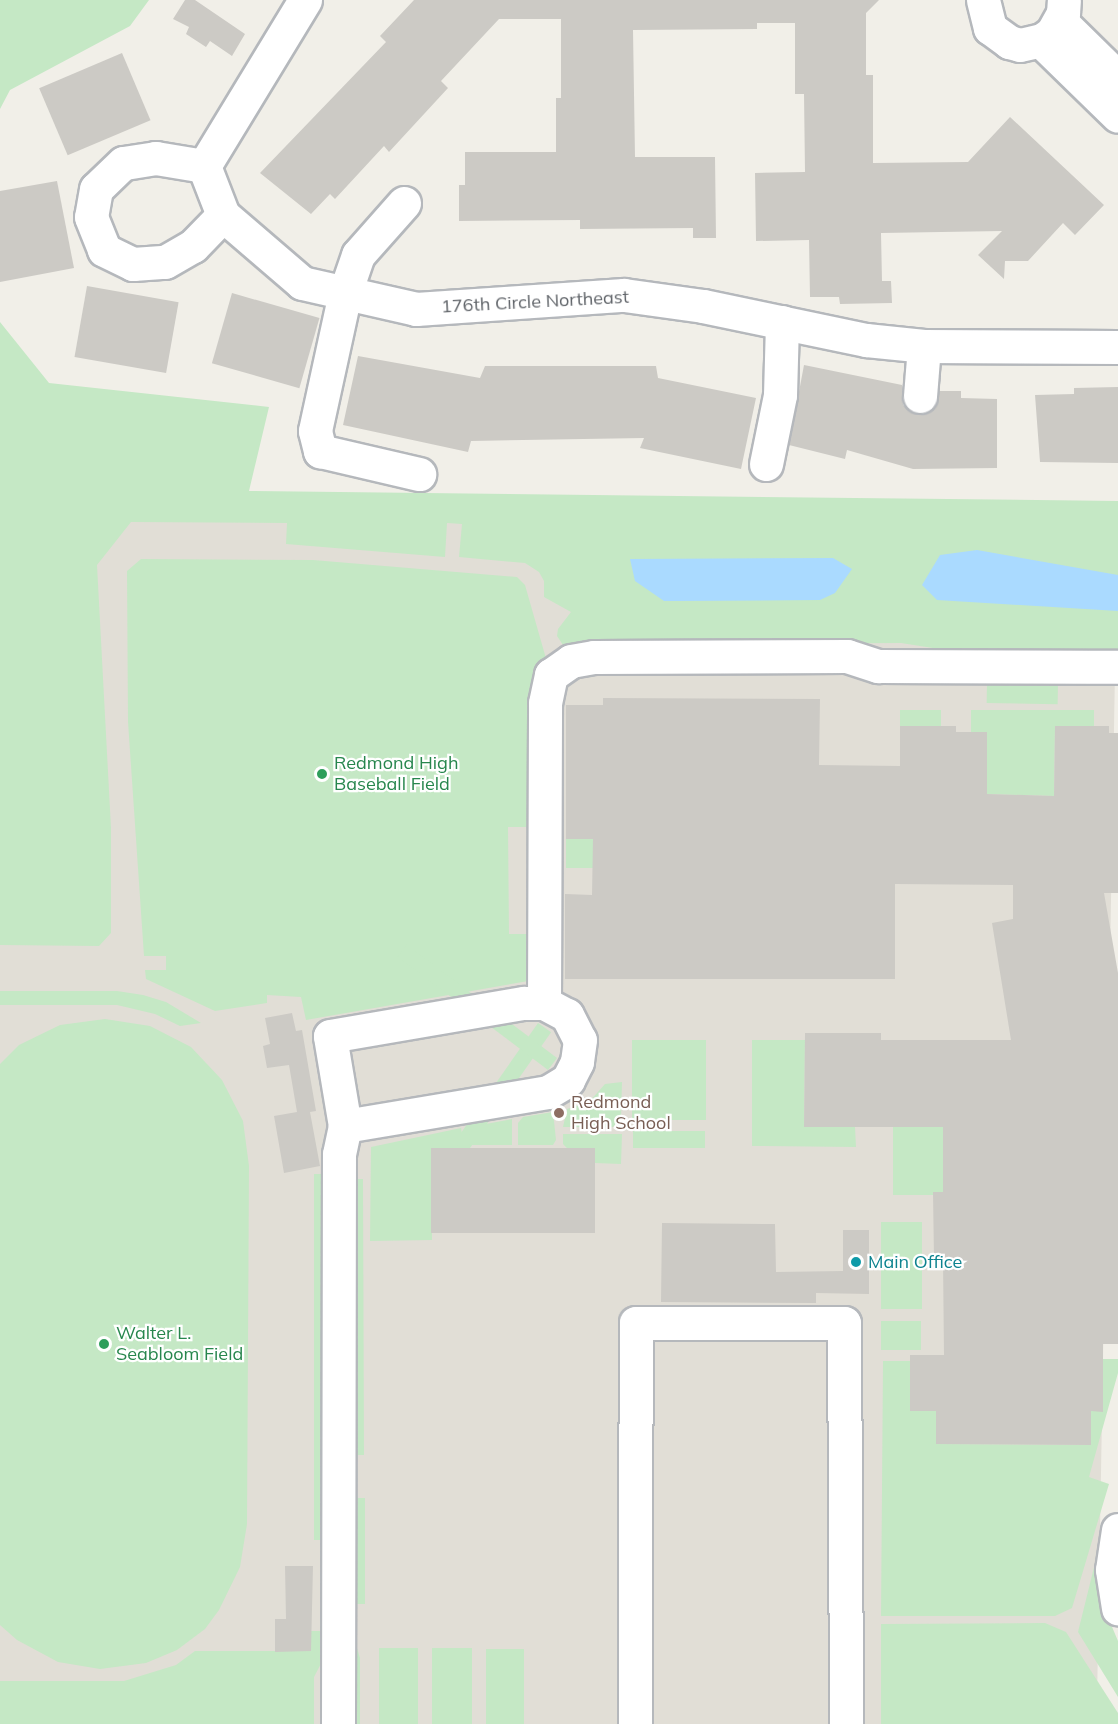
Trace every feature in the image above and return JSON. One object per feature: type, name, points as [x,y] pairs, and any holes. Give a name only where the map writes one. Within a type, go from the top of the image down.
[{"type":"lane","points":[[223,215],[192,246],[165,262],[134,264],[104,250],[92,217],[96,189],[123,163],[156,158],[204,166],[305,0]]},
{"type":"lane","points":[[983,0],[985,18],[999,36],[1020,45],[1055,20]]},
{"type":"lane","points":[[1055,20],[1118,78]]},
{"type":"lane","points":[[1055,20],[1118,116]]},
{"type":"lane","name":"176th Circle Northeast","points":[[204,166],[223,215],[302,283],[416,309],[624,295],[782,322],[867,340],[924,346],[1118,347]]},
{"type":"lane","points":[[404,203],[358,255],[345,293],[315,430],[320,451],[419,474]]},
{"type":"lane","points":[[766,464],[780,395],[782,322]]},
{"type":"lane","points":[[920,396],[924,346]]},
{"type":"lane","points":[[544,1003],[545,703],[551,675],[571,661],[594,657],[847,656],[878,666],[1118,667]]},
{"type":"lane","points":[[338,1724],[339,1154],[345,1126],[330,1036],[524,1003],[544,1003],[567,1015],[580,1040],[577,1062],[568,1080],[548,1092],[345,1126]]},
{"type":"lane","points":[[635,1724],[636,1323],[844,1323],[846,1724]]},
{"type":"lane","points":[[1118,1530],[1112,1570],[1118,1609]]},
{"type":"shaded area","name":"Redmond High School","points":[[0,489],[1118,509],[1097,1724],[0,1724]]},
{"type":"green space","points":[[0,0],[149,0],[130,26],[10,90],[0,109]]},
{"type":"green space","points":[[0,322],[49,383],[269,407],[249,491],[1118,501],[1118,656],[984,656],[901,643],[563,645],[557,636],[558,629],[571,612],[544,597],[544,581],[539,572],[525,563],[459,557],[462,524],[447,523],[445,557],[286,544],[287,523],[131,522],[97,565],[111,828],[111,933],[99,946],[0,945]]},
{"type":"green space","name":"Redmond High Baseball Field","points":[[141,559],[313,560],[517,577],[525,585],[547,662],[529,827],[508,827],[509,934],[529,934],[534,980],[306,1020],[301,997],[267,995],[267,1003],[215,1011],[146,979],[145,970],[166,970],[166,956],[144,956],[128,722],[127,571]]},
{"type":"green space","points":[[987,683],[1058,684],[1058,704],[987,703]]},
{"type":"green space","points":[[900,710],[941,710],[941,726],[900,726]]},
{"type":"green space","points":[[971,710],[1094,710],[1094,726],[1055,726],[1054,796],[987,794],[971,732]]},
{"type":"green space","points":[[566,839],[593,839],[593,868],[566,868]]},
{"type":"green space","points":[[407,945],[557,1058],[548,1070],[398,957]]},
{"type":"green space","points":[[0,991],[117,991],[143,995],[166,1002],[201,1023],[180,1026],[155,1014],[117,1005],[0,1005]]},
{"type":"green space","points":[[105,1019],[150,1026],[191,1047],[222,1080],[243,1121],[249,1166],[247,1524],[240,1567],[219,1610],[205,1629],[177,1650],[146,1663],[100,1669],[58,1662],[17,1640],[0,1625],[0,1064],[19,1045],[60,1025]]},
{"type":"green space","points":[[538,1023],[551,1032],[451,1176],[438,1166]]},
{"type":"green space","points":[[632,1040],[706,1040],[706,1120],[632,1120]]},
{"type":"green space","points":[[752,1040],[805,1040],[804,1126],[855,1127],[856,1147],[752,1146]]},
{"type":"green space","points":[[622,1082],[621,1119],[613,1127],[563,1127],[567,1109],[589,1102],[605,1084]]},
{"type":"green space","points":[[553,1112],[556,1140],[553,1145],[518,1145],[518,1123],[523,1117]]},
{"type":"green space","points":[[512,1119],[512,1145],[470,1145],[469,1132],[475,1126]]},
{"type":"green space","points":[[893,1127],[943,1127],[943,1195],[893,1195]]},
{"type":"green space","points":[[461,1128],[464,1145],[458,1145],[457,1150],[431,1150],[432,1240],[370,1241],[371,1147]]},
{"type":"green space","points":[[633,1131],[705,1131],[705,1148],[633,1148]]},
{"type":"green space","points":[[563,1134],[622,1134],[621,1164],[595,1163],[595,1148],[568,1149],[563,1144]]},
{"type":"green space","points":[[314,1174],[325,1174],[325,1540],[314,1540]]},
{"type":"green space","points":[[357,1179],[363,1179],[364,1455],[352,1455],[352,1183]]},
{"type":"green space","points":[[881,1222],[922,1222],[922,1309],[881,1309]]},
{"type":"green space","points":[[881,1321],[921,1321],[921,1350],[881,1350]]},
{"type":"green space","points":[[1103,1359],[1118,1359],[1118,1373],[1089,1477],[1109,1484],[1072,1608],[1055,1616],[881,1616],[883,1361],[910,1361],[910,1411],[936,1411],[936,1444],[1091,1445],[1091,1411],[1103,1411]]},
{"type":"green space","points":[[352,1498],[365,1498],[365,1604],[352,1604]]},
{"type":"green space","points":[[1100,1543],[1099,1596],[1118,1641],[1118,1697],[1078,1632]]},
{"type":"green space","points":[[1045,1623],[1066,1632],[1118,1713],[1118,1724],[881,1724],[881,1624]]},
{"type":"green space","points":[[311,1631],[325,1631],[325,1656],[314,1677],[314,1724],[0,1724],[0,1681],[124,1681],[176,1665],[195,1651],[311,1651]]},
{"type":"green space","points":[[353,1635],[360,1658],[360,1724],[352,1724]]},
{"type":"green space","points":[[379,1648],[418,1648],[418,1724],[379,1724]]},
{"type":"green space","points":[[432,1648],[472,1648],[472,1724],[432,1724]]},
{"type":"green space","points":[[486,1649],[524,1649],[524,1724],[486,1724]]},
{"type":"water","points":[[977,550],[1118,575],[1118,611],[937,600],[922,585],[940,555]]},
{"type":"water","points":[[833,558],[852,569],[835,593],[820,600],[674,601],[664,601],[635,581],[630,559]]},
{"type":"building","points":[[185,0],[195,0],[245,34],[232,56],[210,41],[206,47],[186,34],[189,27],[173,19]]},
{"type":"building","points":[[414,0],[879,0],[866,13],[866,75],[873,75],[873,163],[968,162],[1010,117],[1104,205],[1075,235],[1063,223],[1028,261],[1005,261],[1004,279],[978,255],[1002,231],[881,233],[882,281],[891,281],[892,303],[840,304],[839,297],[810,297],[809,240],[756,241],[755,173],[805,172],[804,94],[795,94],[795,23],[757,23],[757,29],[633,30],[635,157],[715,157],[716,238],[693,238],[693,228],[580,229],[580,220],[459,221],[459,185],[465,185],[465,152],[556,152],[556,98],[561,98],[561,19],[499,19],[441,81],[448,88],[389,152],[384,146],[335,199],[330,194],[311,214],[260,173],[386,42],[380,36]]},
{"type":"building","points":[[122,53],[151,120],[68,155],[39,88]]},
{"type":"building","points":[[57,181],[74,268],[0,282],[0,191]]},
{"type":"building","points":[[87,286],[179,302],[166,373],[74,357]]},
{"type":"building","points":[[232,293],[319,318],[299,388],[212,363]]},
{"type":"building","points":[[358,356],[480,378],[485,366],[656,366],[658,378],[756,398],[741,469],[640,448],[644,438],[471,441],[468,452],[343,425]]},
{"type":"building","points":[[804,365],[902,385],[903,405],[918,415],[935,407],[939,391],[961,391],[961,398],[997,399],[997,468],[913,469],[847,450],[845,459],[789,445]]},
{"type":"building","points":[[1118,387],[1118,463],[1040,462],[1035,395],[1074,394],[1074,388]]},
{"type":"building","points":[[603,698],[820,699],[819,765],[900,766],[900,726],[956,726],[956,732],[987,732],[987,794],[1054,796],[1055,726],[1109,726],[1109,733],[1118,733],[1118,893],[1104,893],[1118,973],[1118,1344],[1103,1344],[1103,1412],[1091,1411],[1091,1445],[936,1444],[936,1411],[910,1411],[910,1355],[944,1355],[943,1259],[934,1259],[933,1192],[943,1192],[943,1127],[804,1127],[805,1033],[881,1033],[881,1040],[1011,1040],[992,923],[1013,919],[1013,885],[895,884],[895,979],[565,979],[565,894],[592,895],[593,839],[566,839],[566,705],[603,705]]},
{"type":"building","points":[[292,1013],[296,1031],[302,1030],[316,1111],[310,1112],[320,1166],[284,1173],[274,1116],[297,1112],[289,1065],[267,1068],[263,1046],[270,1044],[265,1018]]},
{"type":"building","points":[[431,1148],[595,1148],[595,1233],[431,1233]]},
{"type":"building","points":[[662,1223],[775,1224],[776,1272],[843,1271],[843,1230],[869,1230],[869,1294],[816,1293],[816,1303],[661,1302]]},
{"type":"building","points":[[285,1566],[313,1566],[311,1651],[275,1652],[275,1619],[286,1619]]},
{"type":"place","name":"Redmond High Baseball Field","points":[[322,774]]},
{"type":"place","name":"Redmond High School","points":[[559,1113]]},
{"type":"place","name":"Main Office","points":[[856,1262]]},
{"type":"place","name":"Walter L. Seabloom Field","points":[[104,1344]]}]
